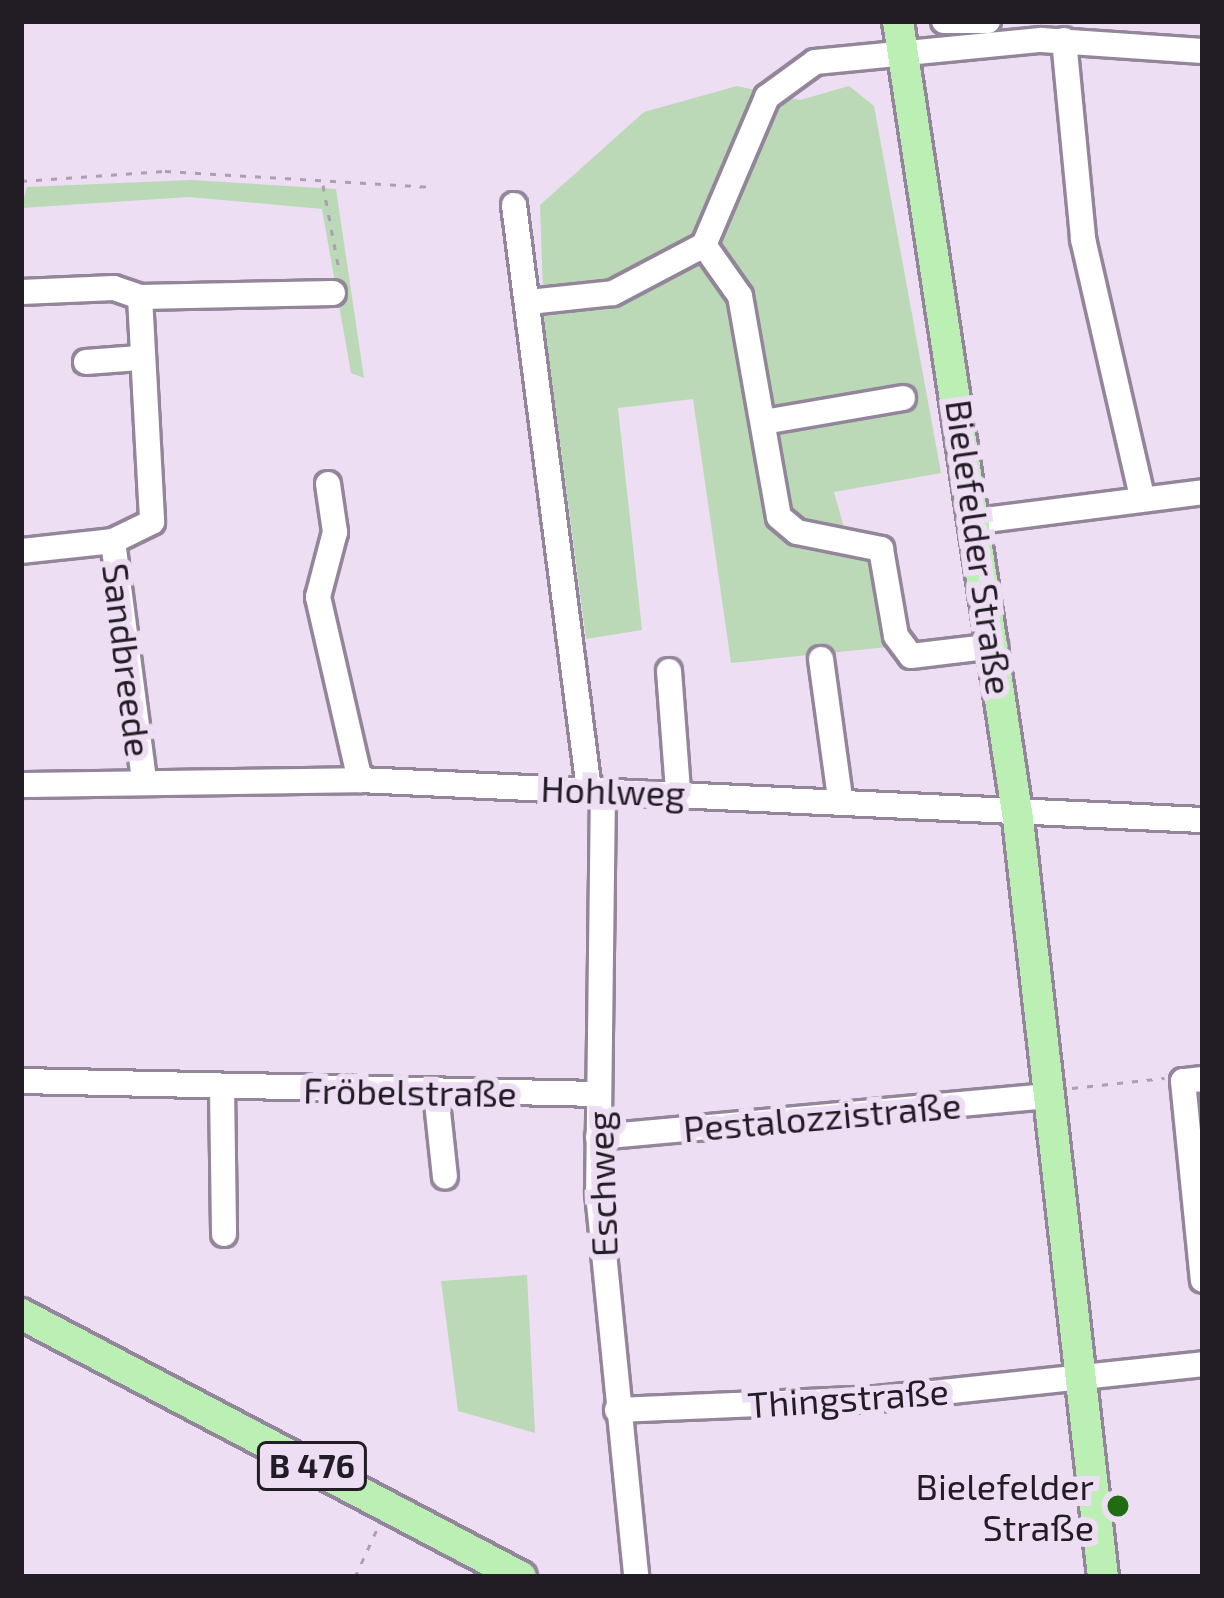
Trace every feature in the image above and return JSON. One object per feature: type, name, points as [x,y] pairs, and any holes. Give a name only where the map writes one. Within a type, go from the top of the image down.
[{"type":"main road","name":"Bielefelder Straße","points":[[898,21],[978,521],[1018,819],[1102,1577]]},
{"type":"main road","name":"B 476","points":[[21,1314],[521,1577]]},
{"type":"street","points":[[944,21],[1064,40],[1203,51]]},
{"type":"street","points":[[529,302],[628,288],[704,245],[767,97],[815,62],[902,52],[994,29]]},
{"type":"street","points":[[1064,40],[1083,239],[1142,497]]},
{"type":"street","name":"Eschweg","points":[[514,206],[596,790],[598,1137],[617,1410],[636,1577]]},
{"type":"street","points":[[704,245],[740,296],[779,518],[797,532],[880,549],[896,636],[911,656],[994,646]]},
{"type":"street","points":[[21,292],[114,288],[140,297],[333,293]]},
{"type":"street","name":"Sandbreede","points":[[21,551],[113,542],[152,523],[139,358],[140,297]]},
{"type":"street","points":[[86,362],[139,358]]},
{"type":"street","points":[[764,422],[903,398]]},
{"type":"street","points":[[328,484],[334,532],[318,597],[360,780]]},
{"type":"street","points":[[978,521],[1203,492]]},
{"type":"street","name":"Sandbreede","points":[[113,542],[144,779]]},
{"type":"street","points":[[821,659],[840,798]]},
{"type":"street","points":[[669,671],[678,793]]},
{"type":"street","name":"Hohlweg","points":[[21,785],[144,779],[360,780],[840,798],[1018,819],[1203,820]]},
{"type":"street","points":[[1193,1080],[1203,1280]]},
{"type":"street","name":"Fröbelstraße","points":[[21,1081],[598,1094]]},
{"type":"street","points":[[222,1088],[224,1234]]},
{"type":"street","points":[[436,1093],[445,1177]]},
{"type":"street","name":"Pestalozzistraße","points":[[598,1137],[1046,1093]]},
{"type":"street","name":"Thingstraße","points":[[617,1410],[1203,1364]]},
{"type":"path","points":[[21,181],[165,171],[433,187]]},
{"type":"path","points":[[323,183],[341,282],[333,293]]},
{"type":"path","points":[[1046,1093],[1193,1080]]},
{"type":"path","points":[[355,1577],[390,1506]]},
{"type":"green space","points":[[737,86],[800,100],[849,86],[874,106],[941,473],[834,492],[850,549],[876,561],[888,647],[731,663],[693,399],[618,408],[642,630],[586,639],[544,321],[540,205],[644,112]]},
{"type":"green space","points":[[191,180],[336,189],[364,378],[351,373],[322,209],[189,197],[21,208],[27,187]]},
{"type":"green space","points":[[527,1275],[535,1433],[458,1411],[441,1281]]},
{"type":"place","name":"Bielefelder Straße","points":[[1118,1506]]}]
